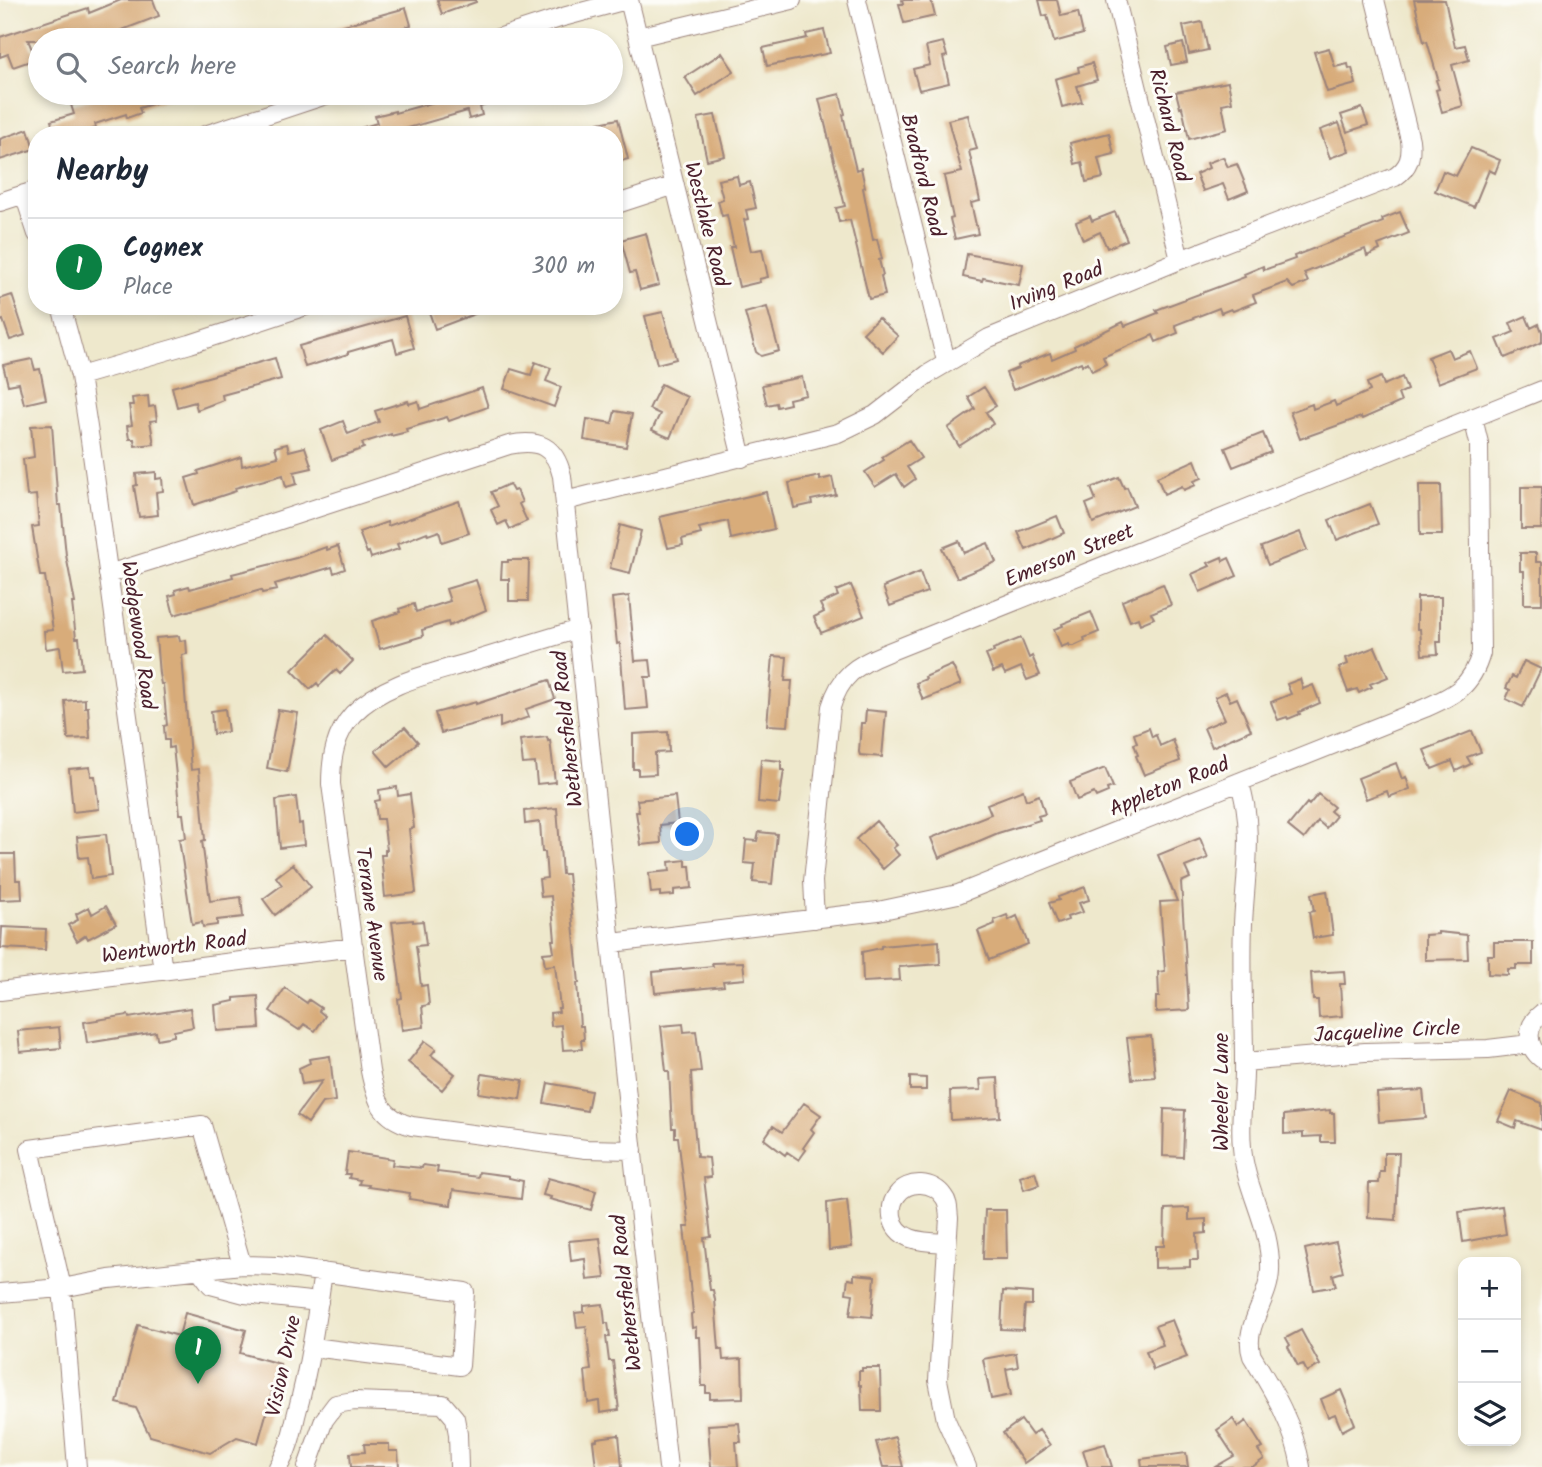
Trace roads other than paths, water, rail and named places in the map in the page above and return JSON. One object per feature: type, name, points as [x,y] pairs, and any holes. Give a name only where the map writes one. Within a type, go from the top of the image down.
[{"type":"street","name":"Westlake Road","points":[[627,0],[742,458]]},
{"type":"street","points":[[529,28],[627,0]]},
{"type":"street","points":[[638,37],[792,0]]},
{"type":"street","name":"Bradford Road","points":[[856,0],[946,362]]},
{"type":"street","name":"Richard Road","points":[[1116,0],[1180,260]]},
{"type":"street","name":"Irving Road","points":[[565,501],[820,439],[856,426],[946,362],[989,338],[1395,177],[1409,162],[1410,140],[1375,0]]},
{"type":"street","points":[[232,126],[296,105]]},
{"type":"street","points":[[623,202],[675,186]]},
{"type":"street","points":[[0,202],[28,193]]},
{"type":"street","name":"Wedgewood Road","points":[[63,315],[79,376],[163,971]]},
{"type":"street","points":[[79,376],[279,315]]},
{"type":"street","name":"Emerson Street","points":[[815,919],[814,881],[831,707],[840,684],[855,669],[869,660],[1542,390]]},
{"type":"street","name":"Appleton Road","points":[[612,943],[908,906],[958,894],[1457,692],[1477,668],[1482,636],[1479,443],[1473,418]]},
{"type":"street","name":"Wethersfield Road","points":[[108,574],[520,443],[541,444],[555,456],[562,476],[565,501],[668,1467]]},
{"type":"street","name":"Terrane Avenue","points":[[579,629],[394,687],[364,704],[343,728],[333,754],[331,784],[373,1087],[382,1109],[390,1117],[412,1126],[594,1150],[633,1150]]},
{"type":"street","name":"Wheeler Lane","points":[[1239,782],[1248,818],[1242,942],[1242,1149],[1266,1231],[1270,1271],[1262,1305],[1248,1336],[1248,1346],[1285,1413],[1301,1467]]},
{"type":"street","name":"Wentworth Road","points":[[0,991],[354,947]]},
{"type":"street","points":[[1542,1013],[1531,1026],[1530,1044],[1542,1059]]},
{"type":"street","name":"Jacqueline Circle","points":[[1244,1062],[1365,1052],[1482,1049],[1530,1044]]},
{"type":"street","points":[[77,1467],[62,1288],[30,1149],[202,1125],[242,1265]]},
{"type":"street","points":[[946,1243],[937,1380],[946,1420],[967,1467]]},
{"type":"street","points":[[0,1293],[62,1288],[108,1279],[242,1265],[277,1266],[465,1292],[460,1366],[313,1347]]},
{"type":"street","points":[[199,1269],[211,1285],[245,1294],[319,1302]]},
{"type":"street","name":"Vision Drive","points":[[278,1467],[288,1447],[313,1347],[323,1272]]},
{"type":"street","points":[[307,1467],[324,1420],[336,1404],[354,1401],[443,1404],[455,1418],[459,1467]]},
{"type":"place","name":"Cognex","points":[[198,1384]]}]
